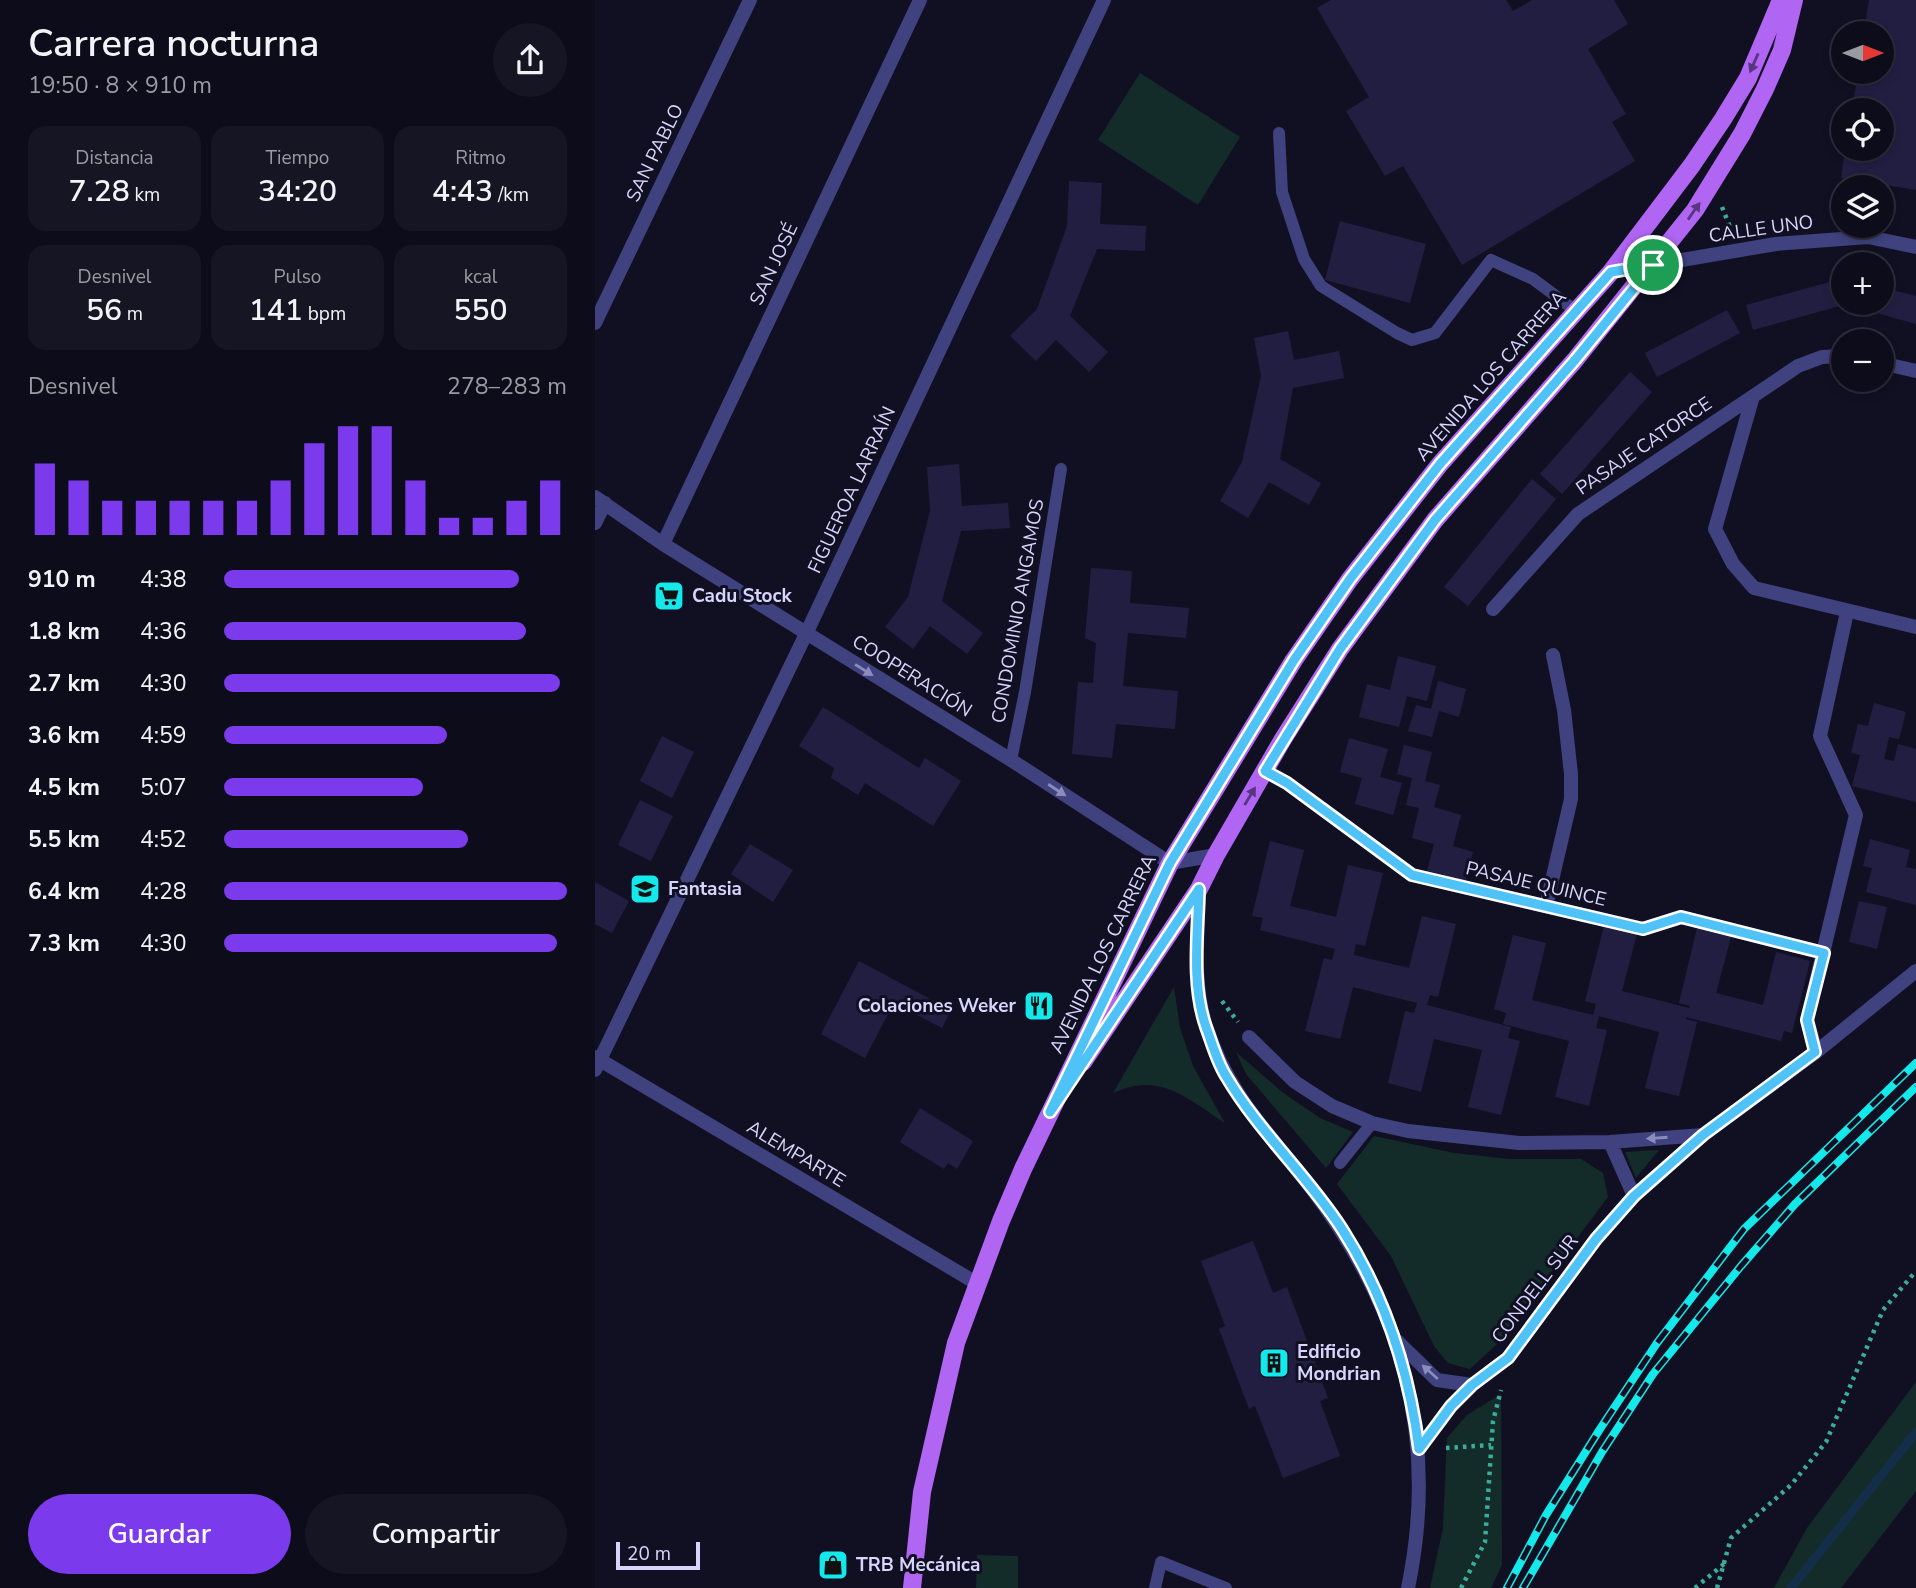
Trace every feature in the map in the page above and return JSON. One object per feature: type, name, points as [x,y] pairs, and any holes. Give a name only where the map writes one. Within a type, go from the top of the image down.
[{"type":"main road","name":"AVENIDA LOS CARRERA","points":[[912,1588],[922,1492],[956,1343],[1001,1221],[1050,1112],[1170,863],[1263,707],[1350,579],[1440,464],[1611,272],[1692,165],[1748,78],[1781,0]]},
{"type":"main road","name":"AVENIDA LOS CARRERA","points":[[1050,1112],[1199,889],[1265,771],[1340,649],[1435,520],[1575,360],[1695,210],[1742,134],[1765,89],[1782,50],[1794,0]]},
{"type":"street","name":"SAN PABLO","points":[[595,323],[750,0]]},
{"type":"street","name":"SAN JOSÉ","points":[[663,544],[920,0]]},
{"type":"street","name":"FIGUEROA LARRAÍN","points":[[597,1063],[806,634],[1104,0]]},
{"type":"street","name":"CALLE UNO","points":[[1611,272],[1776,244],[1868,237],[1916,247]]},
{"type":"street","name":"PASAJE CATORCE","points":[[1493,609],[1579,514],[1798,366],[1831,357]]},
{"type":"street","points":[[1894,366],[1916,371]]},
{"type":"street","points":[[1753,396],[1716,529],[1733,565],[1754,588],[1916,627]]},
{"type":"street","name":"COOPERACIÓN","points":[[600,500],[663,544],[1011,760],[1170,863]]},
{"type":"street","points":[[595,523],[600,500]]},
{"type":"street","points":[[1815,1052],[1807,1020],[1856,815],[1820,736],[1847,612]]},
{"type":"street","points":[[1546,906],[1570,799],[1571,774],[1564,710],[1553,655]]},
{"type":"street","name":"PASAJE QUINCE","points":[[1323,809],[1412,875],[1643,929],[1681,917],[1824,953]]},
{"type":"street","points":[[1170,863],[1216,855]]},
{"type":"street","points":[[1199,889],[1198,983],[1205,1024],[1224,1074],[1251,1115],[1342,1230],[1375,1291],[1396,1340],[1414,1410],[1419,1449],[1416,1546],[1408,1588]]},
{"type":"street","name":"CONDELL SUR","points":[[1419,1449],[1451,1406],[1472,1385],[1508,1358],[1596,1239],[1634,1196],[1703,1135],[1815,1052],[1916,971]]},
{"type":"street","points":[[1249,1037],[1295,1082],[1332,1106],[1372,1123],[1408,1131],[1519,1143],[1610,1142],[1703,1135]]},
{"type":"street","name":"ALEMPARTE","points":[[597,1063],[978,1284]]},
{"type":"street","points":[[1610,1142],[1634,1196]]},
{"type":"street","points":[[1396,1340],[1437,1380],[1472,1385]]},
{"type":"lane","points":[[1279,132],[1282,192],[1304,259],[1321,286],[1397,333],[1412,340],[1435,333],[1491,260],[1533,279],[1576,311]]},
{"type":"lane","name":"CONDOMINIO ANGAMOS","points":[[1011,760],[1025,692],[1061,469]]},
{"type":"lane","points":[[1340,1163],[1372,1123]]},
{"type":"lane","points":[[1155,1588],[1161,1562],[1226,1588]]},
{"type":"path","points":[[1265,771],[1323,809]]},
{"type":"path","points":[[1717,1588],[1731,1538],[1791,1486],[1826,1442],[1883,1310],[1916,1271]]},
{"type":"path","points":[[1461,1588],[1485,1542],[1493,1421],[1508,1358]]},
{"type":"path","points":[[1419,1449],[1491,1445]]},
{"type":"path","points":[[1695,1588],[1724,1563]]},
{"type":"green space","points":[[1140,73],[1240,137],[1198,205],[1098,140]]},
{"type":"green space","points":[[1174,987],[1180,1028],[1193,1066],[1225,1123],[1185,1097],[1159,1086],[1129,1087],[1113,1093]]},
{"type":"green space","points":[[1236,1052],[1282,1092],[1320,1118],[1353,1132],[1326,1168],[1246,1074]]},
{"type":"green space","points":[[1374,1136],[1454,1153],[1509,1159],[1581,1159],[1603,1173],[1608,1197],[1498,1343],[1470,1369],[1448,1363],[1434,1346],[1391,1256],[1337,1184]]},
{"type":"green space","points":[[1659,1150],[1636,1178],[1625,1152]]},
{"type":"green space","points":[[1916,1382],[1916,1491],[1841,1588],[1774,1588],[1807,1528]]},
{"type":"green space","points":[[1501,1394],[1502,1565],[1491,1588],[1430,1588],[1443,1528],[1447,1438],[1467,1415]]},
{"type":"green space","points":[[977,1555],[1018,1556],[1018,1588],[976,1588]]},
{"type":"building","points":[[1331,0],[1506,0],[1513,11],[1532,0],[1614,0],[1628,24],[1588,49],[1626,114],[1612,122],[1635,161],[1462,265],[1403,166],[1385,176],[1346,111],[1369,97],[1317,8]]},
{"type":"building","points":[[1869,0],[1916,0],[1916,190],[1894,186],[1894,175],[1841,175],[1843,161],[1894,161],[1894,98],[1854,98],[1856,84],[1894,84],[1894,21],[1866,21]]},
{"type":"building","points":[[1069,181],[1102,183],[1100,224],[1146,226],[1145,251],[1097,249],[1070,316],[1108,352],[1089,372],[1056,340],[1036,361],[1010,336],[1037,309],[1067,226]]},
{"type":"building","points":[[1340,221],[1426,244],[1410,303],[1325,280]]},
{"type":"building","points":[[1831,282],[1831,308],[1753,330],[1746,305]]},
{"type":"building","points":[[1894,290],[1916,296],[1916,324],[1884,315],[1894,315]]},
{"type":"building","points":[[1727,310],[1740,333],[1657,377],[1645,353]]},
{"type":"building","points":[[1288,331],[1294,360],[1339,351],[1344,378],[1293,388],[1280,459],[1321,483],[1309,505],[1269,482],[1248,518],[1220,501],[1242,462],[1261,376],[1254,338]]},
{"type":"building","points":[[1630,372],[1652,392],[1562,494],[1540,474]]},
{"type":"building","points":[[959,464],[962,506],[1008,503],[1010,528],[961,531],[942,601],[983,633],[967,654],[930,626],[913,649],[885,627],[908,597],[930,511],[927,467]]},
{"type":"building","points":[[1532,479],[1556,499],[1468,606],[1444,587]]},
{"type":"building","points":[[1091,568],[1132,571],[1130,603],[1189,608],[1186,638],[1128,633],[1123,686],[1178,691],[1175,729],[1116,724],[1112,758],[1072,754],[1078,682],[1093,683],[1096,643],[1085,638]]},
{"type":"building","points":[[1398,656],[1436,666],[1427,701],[1407,696],[1399,727],[1359,717],[1367,684],[1390,690]]},
{"type":"building","points":[[1438,681],[1466,689],[1459,717],[1439,711],[1432,737],[1408,731],[1416,705],[1431,709]]},
{"type":"building","points":[[1874,703],[1906,712],[1899,739],[1889,737],[1884,759],[1894,761],[1898,744],[1916,749],[1916,802],[1852,786],[1860,755],[1851,753],[1858,724],[1868,726]]},
{"type":"building","points":[[823,707],[919,768],[925,758],[961,781],[933,826],[865,783],[858,795],[831,778],[834,768],[799,746]]},
{"type":"building","points":[[662,736],[694,752],[672,798],[640,781]]},
{"type":"building","points":[[1349,738],[1388,749],[1380,777],[1402,783],[1393,815],[1355,804],[1362,778],[1340,772]]},
{"type":"building","points":[[1404,745],[1432,752],[1425,781],[1440,785],[1434,807],[1461,815],[1453,846],[1473,852],[1465,881],[1427,871],[1434,844],[1412,838],[1419,808],[1406,805],[1412,778],[1397,774]]},
{"type":"building","points":[[640,800],[673,816],[651,861],[618,845]]},
{"type":"building","points":[[1870,839],[1910,850],[1906,867],[1916,869],[1916,905],[1866,892],[1872,868],[1863,866]]},
{"type":"building","points":[[1270,841],[1304,850],[1290,906],[1336,917],[1348,865],[1383,873],[1365,946],[1356,944],[1354,955],[1409,968],[1422,916],[1456,924],[1438,997],[1430,995],[1427,1005],[1511,1027],[1508,1038],[1520,1041],[1501,1115],[1468,1107],[1482,1050],[1434,1039],[1421,1092],[1388,1083],[1405,1011],[1414,1013],[1417,1003],[1353,987],[1340,1039],[1305,1031],[1324,958],[1332,960],[1335,949],[1260,930],[1263,918],[1252,916]]},
{"type":"building","points":[[750,844],[793,870],[773,902],[731,874]]},
{"type":"building","points":[[595,882],[629,901],[612,933],[595,924]]},
{"type":"building","points":[[1859,901],[1887,907],[1877,949],[1849,942]]},
{"type":"building","points":[[1604,926],[1637,934],[1622,991],[1689,1008],[1690,1006],[1679,1003],[1697,928],[1731,937],[1716,993],[1763,1005],[1776,952],[1810,961],[1792,1033],[1784,1031],[1781,1041],[1686,1017],[1697,1022],[1679,1096],[1645,1088],[1659,1032],[1599,1016],[1596,1028],[1607,1030],[1589,1106],[1555,1097],[1569,1041],[1503,1024],[1506,1013],[1494,1009],[1513,935],[1546,943],[1532,1000],[1593,1015],[1596,1004],[1585,1001]]},
{"type":"building","points":[[859,961],[951,1010],[942,1028],[894,1003],[865,1058],[821,1034]]},
{"type":"building","points":[[920,1108],[973,1141],[957,1169],[948,1163],[944,1169],[900,1142]]},
{"type":"building","name":"Edificio Mondrian","points":[[1253,1241],[1273,1293],[1287,1287],[1328,1398],[1320,1401],[1340,1456],[1283,1478],[1255,1406],[1249,1409],[1219,1329],[1225,1326],[1201,1261]]},
{"type":"waterway","points":[[1791,1588],[1916,1432]]},
{"type":"railway","points":[[1507,1588],[1546,1515],[1600,1429],[1657,1343],[1744,1229],[1916,1063]]},
{"type":"railway","points":[[1523,1588],[1602,1452],[1653,1374],[1795,1204],[1916,1087]]},
{"type":"place","name":"Cadu Stock","points":[[669,596]]},
{"type":"place","name":"Fantasia","points":[[645,889]]},
{"type":"place","name":"Colaciones Weker","points":[[1039,1006]]},
{"type":"place","name":"Edificio Mondrian","points":[[1274,1363]]},
{"type":"place","name":"TRB Mecánica","points":[[833,1565]]},
{"type":"route","points":[[1653,265],[1575,360],[1435,520],[1340,649],[1265,771],[1287,783],[1412,875],[1643,929],[1681,917],[1824,953],[1807,1020],[1815,1052],[1703,1135],[1634,1196],[1596,1239],[1508,1358],[1472,1385],[1451,1406],[1419,1449],[1414,1410],[1396,1340],[1375,1291],[1342,1230],[1310,1186],[1251,1115],[1224,1074],[1205,1024],[1198,983],[1199,889],[1050,1112],[1170,863],[1263,707],[1350,579],[1440,464],[1611,272],[1653,265]]}]
